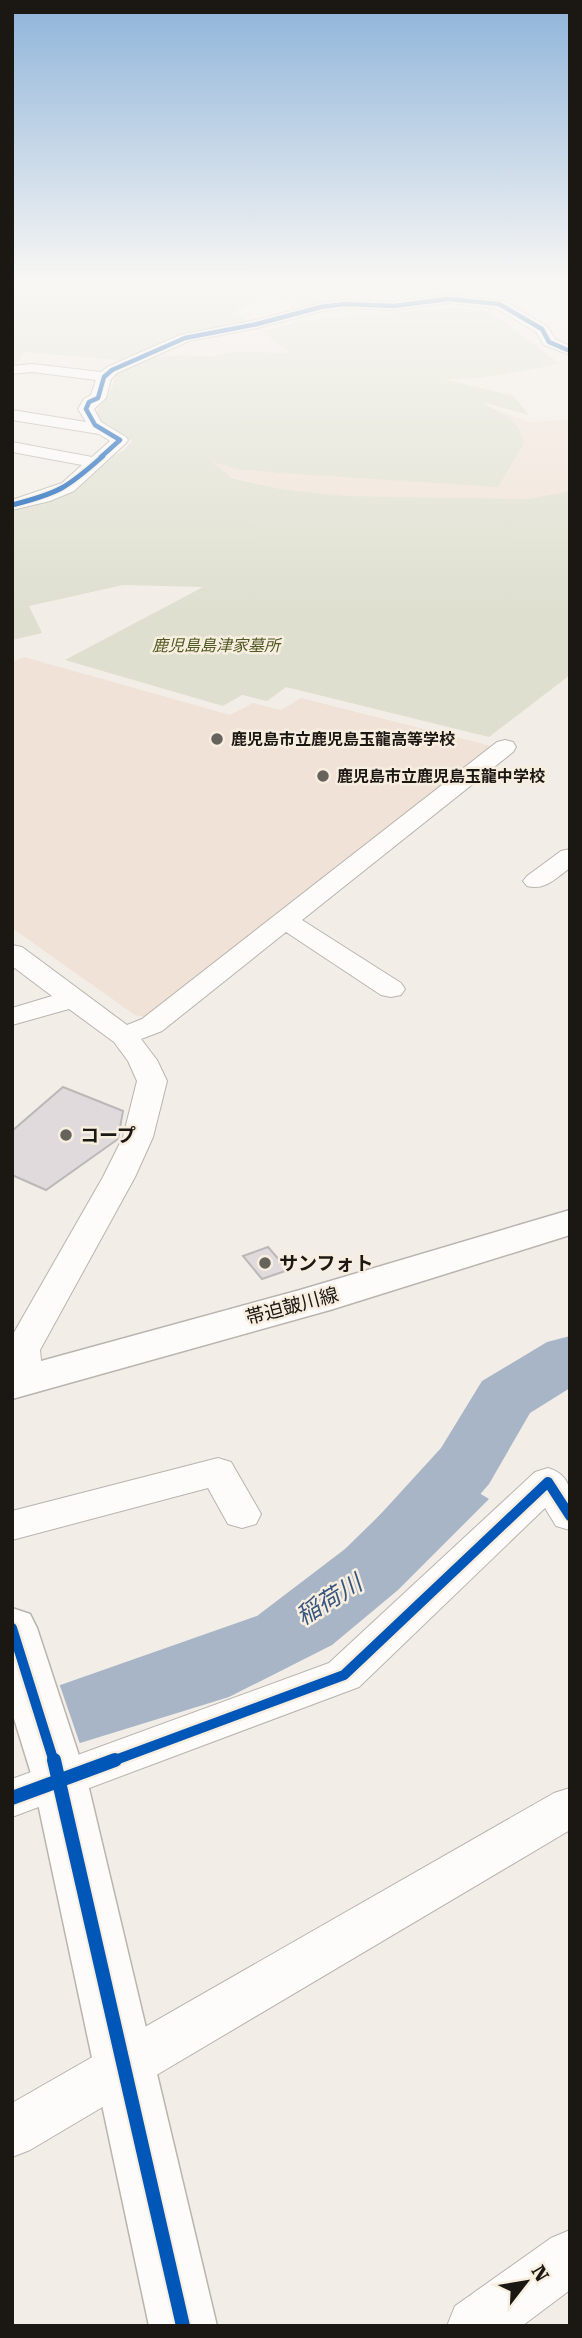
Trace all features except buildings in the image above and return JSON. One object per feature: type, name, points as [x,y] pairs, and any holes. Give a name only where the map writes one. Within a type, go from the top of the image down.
[{"type":"street","points":[[12,505],[57,492],[68,486],[120,440],[95,425],[88,416],[87,398],[96,394]]},
{"type":"street","points":[[12,415],[108,431]]},
{"type":"street","points":[[12,447],[93,462]]},
{"type":"street","points":[[23,486],[57,492]]},
{"type":"street","points":[[124,1037],[152,1026],[505,747]]},
{"type":"street","points":[[570,856],[536,881],[570,877]]},
{"type":"street","points":[[285,920],[391,989]]},
{"type":"street","points":[[12,953],[124,1037],[142,1060],[152,1081],[138,1137],[119,1177],[22,1350],[19,1382]]},
{"type":"street","points":[[12,1017],[75,998]]},
{"type":"street","name":"帯迫皷川線","points":[[19,1382],[315,1300],[570,1222]]},
{"type":"street","points":[[12,1526],[218,1472],[242,1514]]},
{"type":"street","points":[[43,1784],[344,1675],[548,1482],[570,1516]]},
{"type":"street","points":[[18,1659],[43,1784],[124,2066],[183,2326]]},
{"type":"street","points":[[12,2132],[570,1807]]},
{"type":"street","points":[[475,2326],[570,2257]]},
{"type":"shaded area","points":[[476,401],[528,422],[570,420],[570,491],[528,499],[347,496],[281,489],[231,477],[208,460]]},
{"type":"shaded area","points":[[24,657],[230,715],[253,703],[281,710],[301,698],[495,747],[151,1018],[135,1015],[12,928],[12,662]]},
{"type":"green space","name":"鹿児島島津家墓所","points":[[109,394],[514,396],[529,415],[481,402],[513,422],[518,427],[524,443],[498,487],[236,469],[211,461],[232,478],[281,489],[346,496],[528,499],[570,491],[570,675],[489,737],[286,687],[267,701],[242,695],[223,706],[65,660],[203,587],[123,585],[29,606],[42,633],[12,640],[12,508],[59,497],[77,489],[106,460],[124,450],[132,441],[103,425],[95,417]]},
{"type":"water","points":[[432,1464],[489,1499],[398,1590],[332,1645],[229,1697],[12,1764],[12,1702],[257,1616],[345,1549]]},
{"type":"pier","points":[[59,1683],[81,1747],[12,1768],[12,1698]]},
{"type":"waterway","name":"稲荷川","points":[[403,1536],[465,1466],[506,1397],[570,1358]]},
{"type":"cycle path","points":[[12,505],[44,497],[68,487],[120,440],[95,425],[86,409],[89,402],[98,398],[99,394]]},
{"type":"cycle path","points":[[12,1798],[344,1675],[548,1482],[570,1516]]},
{"type":"cycle path","points":[[12,1628],[60,1780],[183,2326]]},
{"type":"place","name":"鹿児島市立鹿児島玉龍高等学校","points":[[217,739]]},
{"type":"place","name":"鹿児島市立鹿児島玉龍中学校","points":[[323,776]]},
{"type":"place","name":"コープ","points":[[66,1135]]},
{"type":"place","name":"サンフォト","points":[[265,1263]]}]
